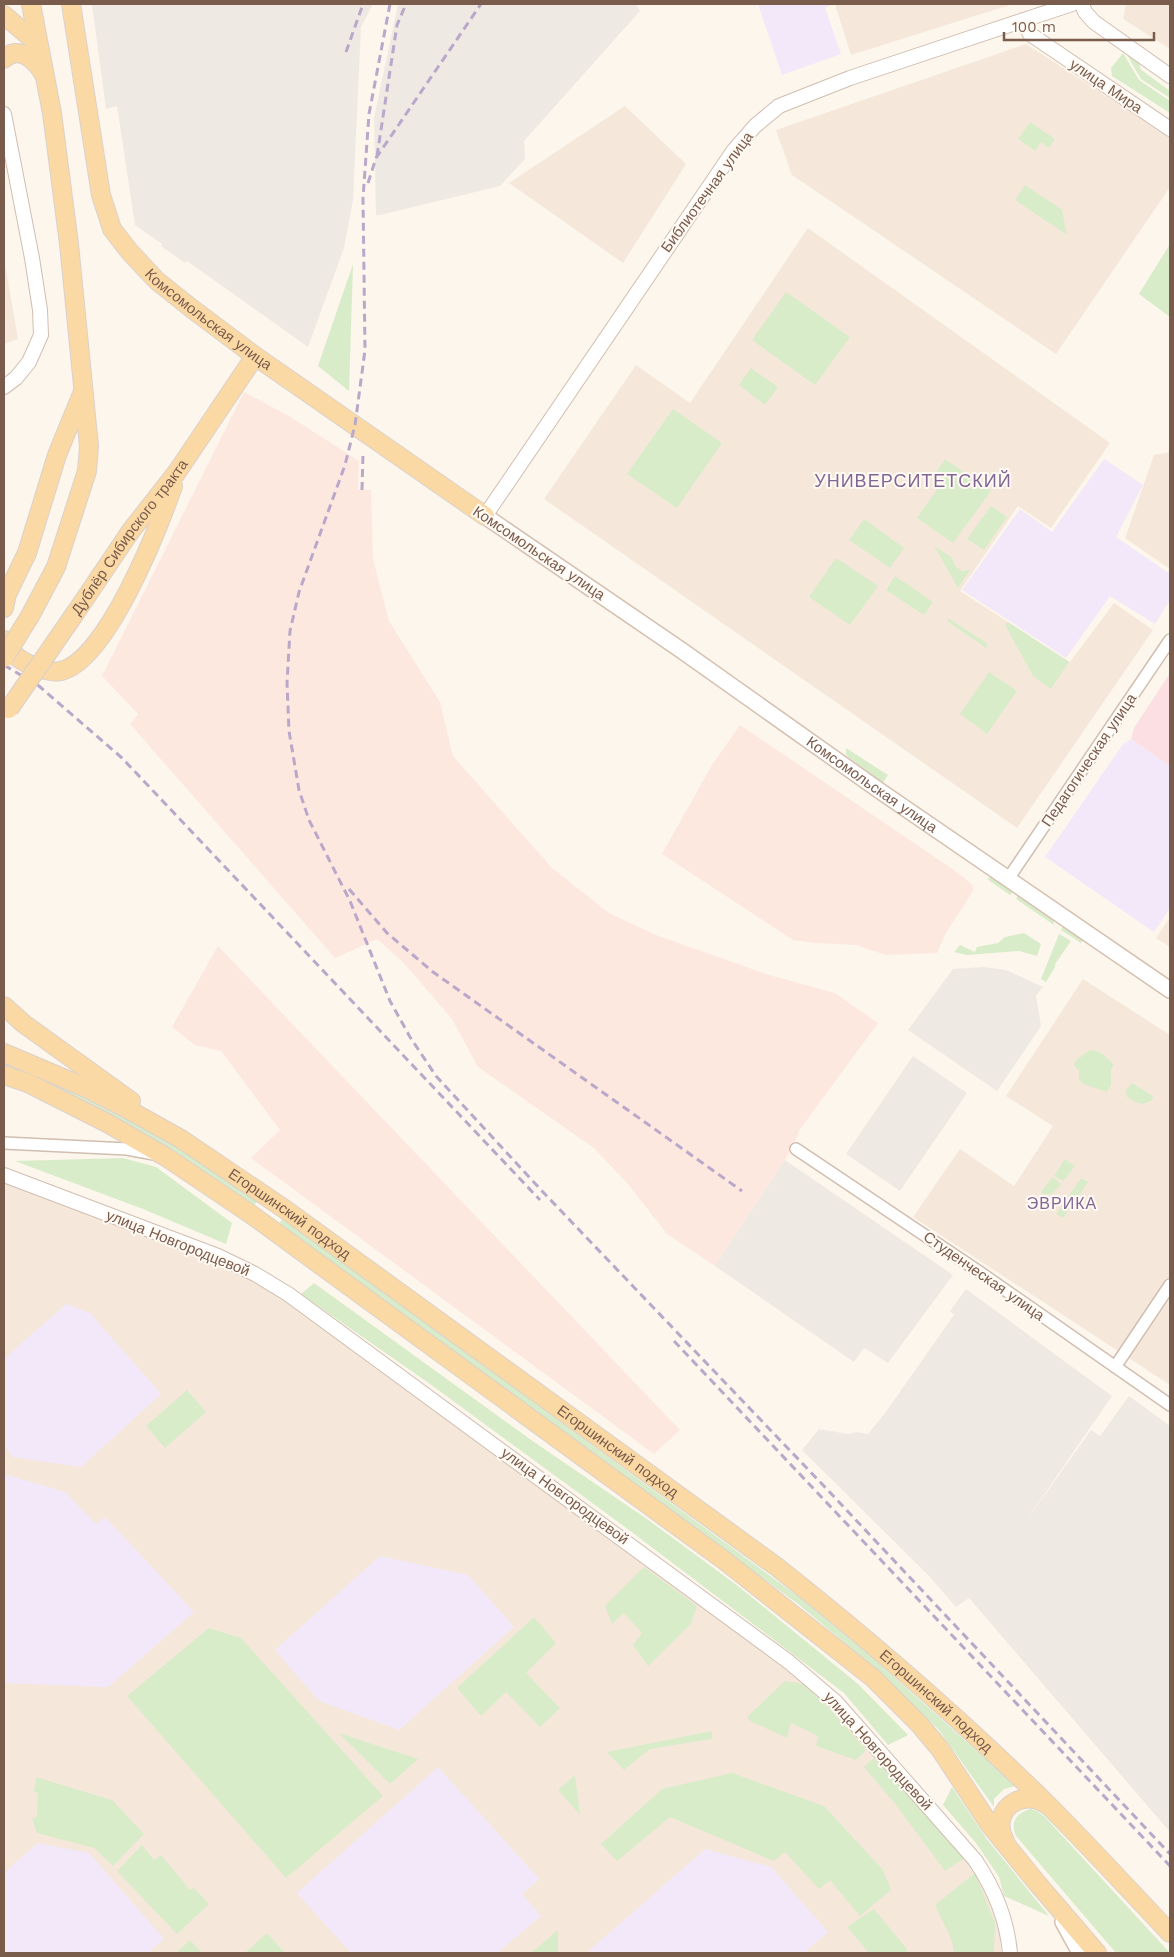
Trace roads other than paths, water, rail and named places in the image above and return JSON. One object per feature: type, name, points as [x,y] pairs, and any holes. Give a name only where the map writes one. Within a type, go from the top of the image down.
[{"type":"main road","points":[[4,658],[30,616],[56,567],[86,471],[89,446],[69,244],[52,113],[31,4]]},
{"type":"main road","name":"Комсомольская улица","points":[[71,4],[101,195],[112,229],[145,269],[167,289],[255,356],[1008,880],[1170,990]]},
{"type":"main road","points":[[83,4],[108,189],[121,241]]},
{"type":"main road","points":[[4,15],[38,44]]},
{"type":"main road","points":[[4,59],[7,55],[18,53],[29,56],[36,61],[43,74]]},
{"type":"main road","name":"Дублёр Сибирского тракта","points":[[6,713],[130,532],[177,472],[255,356]]},
{"type":"main road","points":[[4,608],[7,594],[27,553],[58,455],[83,392]]},
{"type":"main road","points":[[4,640],[7,647],[16,656],[29,665],[48,671],[61,671],[78,662],[88,653],[100,640],[140,565],[155,532],[177,472]]},
{"type":"main road","points":[[4,1006],[24,1024],[181,1139]]},
{"type":"main road","name":"Егоршинский подход","points":[[4,1053],[84,1087],[181,1139],[286,1210],[777,1567],[881,1652],[1050,1807],[1170,1933]]},
{"type":"main road","name":"Егоршинский подход","points":[[4,1074],[28,1083],[109,1124],[166,1157],[252,1215],[724,1561],[873,1678],[920,1725],[940,1749],[990,1824],[1097,1953]]},
{"type":"main road","points":[[1008,1846],[1000,1827],[1002,1815],[1009,1806],[1028,1798],[1040,1801],[1050,1807]]},
{"type":"main road","points":[[1037,1883],[1070,1932],[1080,1953]]},
{"type":"street","name":"Библиотечная улица","points":[[485,516],[734,150],[766,115],[779,106],[850,78],[1072,4]]},
{"type":"street","points":[[1082,4],[1085,12],[1094,22],[1170,76]]},
{"type":"street","name":"улица Мира","points":[[1023,20],[1030,34],[1170,129]]},
{"type":"street","points":[[4,114],[32,258],[40,310],[41,335],[29,362],[16,378],[4,387]]},
{"type":"street","name":"Педагогическая улица","points":[[1008,880],[1170,640]]},
{"type":"street","points":[[4,1142],[127,1149],[166,1157]]},
{"type":"street","name":"Студенческая улица","points":[[796,1149],[978,1271],[1170,1405]]},
{"type":"street","name":"улица Новгородцевой","points":[[4,1174],[218,1256],[255,1274],[288,1294],[789,1662],[836,1702],[975,1860],[987,1877],[996,1897],[1008,1935],[1010,1953]]},
{"type":"street","points":[[1115,1367],[1170,1285]]},
{"type":"railway","points":[[346,52],[363,4]]},
{"type":"railway","points":[[390,4],[369,114],[363,198],[365,350],[355,425],[345,465],[299,592],[290,631],[287,683],[289,731],[299,790],[309,820],[350,901],[390,1001],[410,1037],[436,1076],[542,1191],[822,1484],[1170,1854]]},
{"type":"railway","points":[[377,156],[397,25],[406,4]]},
{"type":"railway","points":[[368,183],[376,158],[481,4]]},
{"type":"railway","points":[[362,490],[363,454]]},
{"type":"railway","points":[[4,665],[39,686],[122,758],[540,1200]]},
{"type":"railway","points":[[349,889],[387,933],[433,972],[742,1191]]},
{"type":"railway","points":[[674,1341],[1170,1866]]},
{"type":"district","name":"УНИВЕРСИТЕТСКИЙ","points":[[913,481]]},
{"type":"district","name":"ЭВРИКА","points":[[1062,1203]]}]
